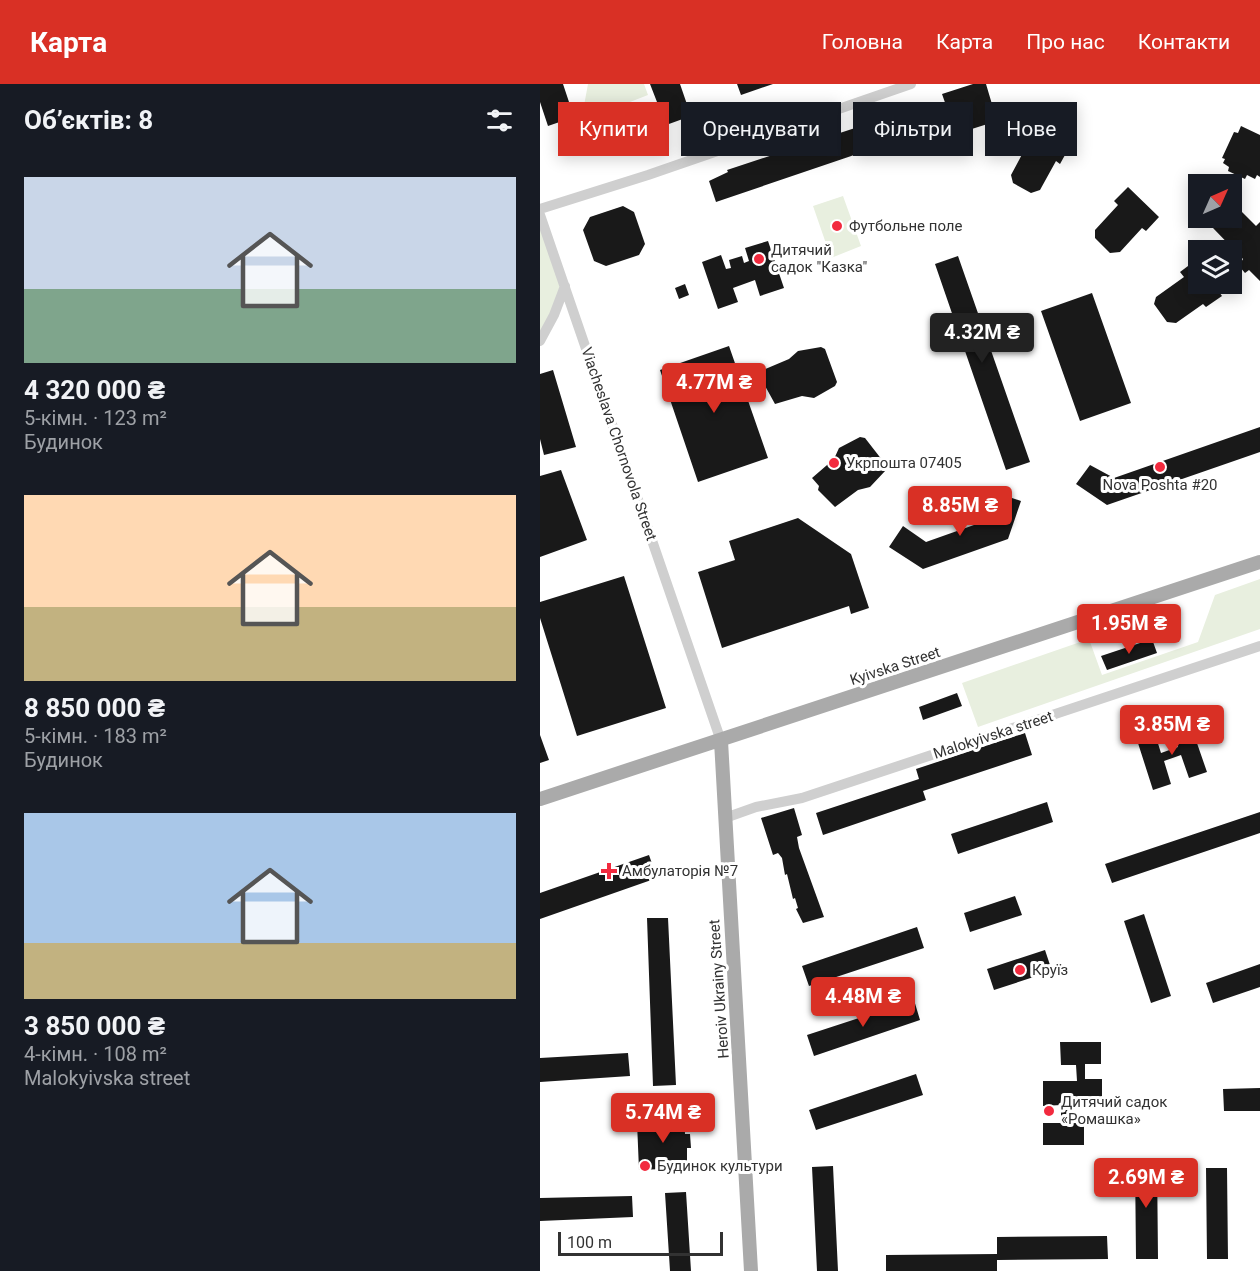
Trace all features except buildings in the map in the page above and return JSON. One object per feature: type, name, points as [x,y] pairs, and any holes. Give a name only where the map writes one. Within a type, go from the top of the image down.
[{"type":"main road","name":"Kyivska Street","points":[[540,799],[1260,562]]},
{"type":"main road","name":"Heroiv Ukrainy Street","points":[[721,741],[751,1271]]},
{"type":"street","points":[[540,209],[648,175],[911,84]]},
{"type":"street","points":[[540,215],[721,741]]},
{"type":"street","points":[[540,341],[554,315],[565,286]]},
{"type":"street","name":"Malokyivska street","points":[[725,818],[756,807],[802,798],[1260,646]]},
{"type":"green space","points":[[588,84],[644,84],[648,95],[630,102],[585,102]]},
{"type":"green space","name":"Футбольне поле","points":[[843,196],[861,246],[831,258],[813,206]]},
{"type":"green space","points":[[540,215],[565,286],[540,341]]},
{"type":"green space","points":[[1260,579],[1260,629],[978,727],[962,683],[1089,639],[1102,675],[1198,642],[1215,595]]},
{"type":"place","name":"Футбольне поле","points":[[837,226]]},
{"type":"place","name":"Дитячий садок \"Казка\"","points":[[759,259]]},
{"type":"place","name":"Укрпошта 07405","points":[[834,463]]},
{"type":"place","name":"Nova Poshta #20","points":[[1160,467]]},
{"type":"place","name":"Амбулаторія №7","points":[[609,871]]},
{"type":"place","name":"Круїз","points":[[1020,970]]},
{"type":"place","name":"Дитячий садок «Ромашка»","points":[[1049,1111]]},
{"type":"place","name":"Будинок культури","points":[[645,1166]]}]
